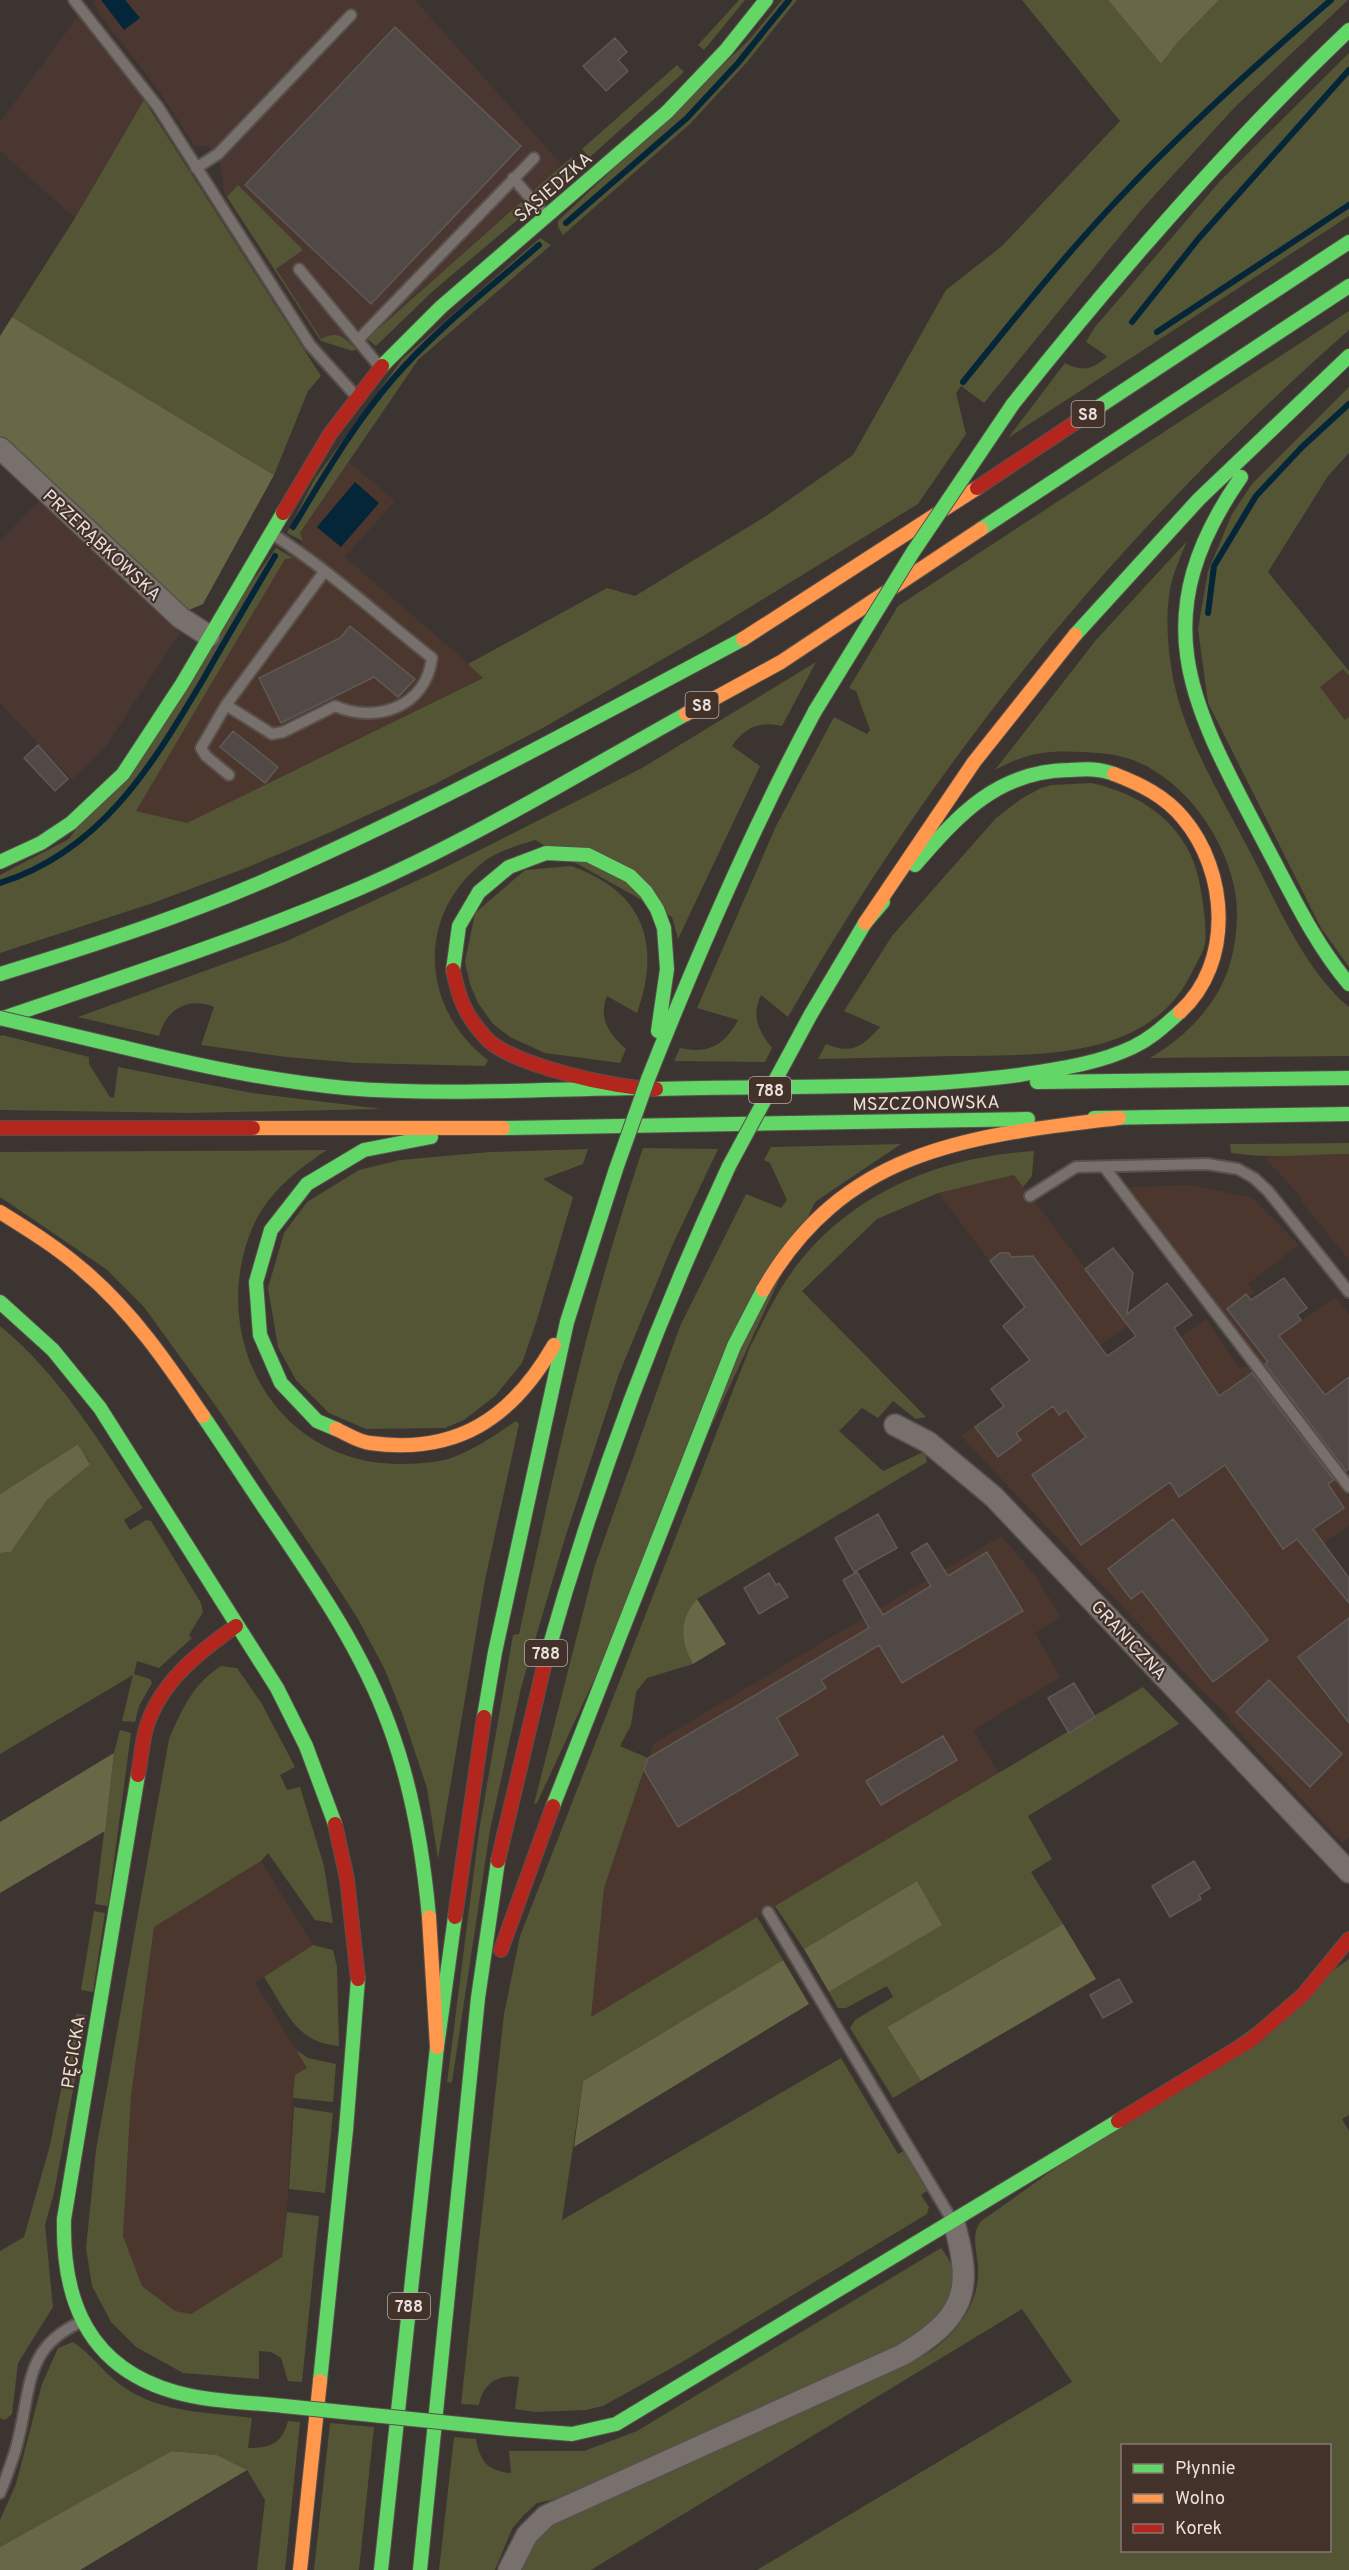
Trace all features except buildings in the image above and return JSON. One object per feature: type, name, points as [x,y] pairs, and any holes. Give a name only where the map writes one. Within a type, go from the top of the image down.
[{"type":"main road","name":"SĄSIEDZKA","points":[[0,862],[41,843],[71,823],[105,794],[145,743],[330,434],[356,396],[380,368],[435,312],[685,95],[766,0]]},
{"type":"main road","points":[[503,1128],[422,1138],[366,1150],[315,1177],[295,1196],[278,1218],[261,1248],[254,1288],[257,1329],[266,1358],[283,1386],[307,1413],[337,1432],[367,1444],[413,1447],[450,1441],[484,1424],[507,1407],[541,1367],[567,1322],[668,1012],[774,788],[815,711],[913,552],[1013,404],[1134,253],[1264,114],[1349,30]]},
{"type":"main road","name":"S8","points":[[0,974],[114,938],[280,874],[468,786],[765,628],[1349,242]]},
{"type":"main road","name":"S8","points":[[0,1018],[248,934],[360,888],[469,834],[781,662],[1349,286]]},
{"type":"main road","points":[[865,923],[974,762],[1057,656],[1179,519],[1349,356]]},
{"type":"main road","points":[[1318,384],[1245,470],[1219,510],[1203,540],[1190,577],[1183,630],[1190,682],[1198,711],[1217,756],[1316,940],[1349,984]]},
{"type":"main road","points":[[0,1018],[221,1071],[266,1079],[379,1090],[644,1084],[957,1083],[1107,1057],[1152,1038],[1174,1020],[1205,980],[1216,955],[1221,930],[1220,897],[1216,875],[1205,849],[1185,820],[1170,806],[1133,780],[1101,768],[1062,767],[1028,775],[1001,785],[954,824],[865,923]]},
{"type":"main road","points":[[644,1084],[528,1062],[505,1053],[487,1040],[470,1020],[459,997],[453,976],[453,951],[464,913],[490,879],[503,868],[524,858],[545,852],[566,851],[612,863],[636,880],[650,898],[666,930],[670,955],[668,1012]]},
{"type":"main road","name":"788","points":[[420,2570],[473,2049],[501,1849],[542,1668],[572,1562],[642,1365],[701,1223],[811,1014],[865,923]]},
{"type":"main road","name":"MSZCZONOWSKA","points":[[957,1083],[1349,1078]]},
{"type":"main road","name":"MSZCZONOWSKA","points":[[503,1128],[1349,1114]]},
{"type":"main road","points":[[473,2049],[498,1958],[526,1875],[735,1346],[771,1275],[792,1246],[827,1208],[855,1186],[922,1152],[977,1139],[1119,1118]]},
{"type":"main road","points":[[0,1128],[503,1128]]},
{"type":"main road","points":[[0,1212],[67,1257],[95,1281],[151,1343],[192,1398],[342,1624],[366,1668],[387,1717],[401,1759],[426,1871],[437,2047]]},
{"type":"main road","points":[[0,1302],[53,1350],[88,1392],[277,1689],[306,1746],[339,1836],[347,1879],[358,1984],[346,2130],[300,2570]]},
{"type":"main road","name":"788","points":[[381,2570],[437,2047],[476,1761],[495,1652],[567,1322]]},
{"type":"main road","name":"PĘCICKA","points":[[236,1626],[207,1646],[175,1676],[159,1698],[146,1728],[64,2219],[64,2272],[69,2294],[81,2322],[109,2356],[126,2370],[152,2385],[190,2395],[568,2436],[594,2433],[614,2427],[954,2223],[1251,2040],[1303,1995],[1349,1939]]},
{"type":"street","name":"PRZERĄBKOWSKA","points":[[0,448],[181,618],[209,636]]},
{"type":"street","name":"GRANICZNA","points":[[895,1425],[928,1442],[994,1497],[1349,1872]]},
{"type":"street","points":[[508,2570],[527,2535],[546,2516],[891,2360],[931,2338],[952,2315],[964,2290],[961,2247],[954,2223]]},
{"type":"lane","points":[[74,0],[158,107],[310,345],[356,396]]},
{"type":"lane","points":[[196,168],[218,154],[351,15]]},
{"type":"lane","points":[[359,339],[534,158]]},
{"type":"lane","points":[[513,178],[546,216]]},
{"type":"lane","points":[[299,269],[359,339],[380,368]]},
{"type":"lane","points":[[226,705],[272,734],[283,732],[335,706],[360,715],[386,713],[406,705],[422,686],[431,670],[432,658],[271,533]]},
{"type":"lane","points":[[229,775],[206,756],[201,748],[226,705],[324,572]]},
{"type":"lane","points":[[1030,1196],[1076,1167],[1207,1164],[1238,1169],[1254,1178],[1268,1191],[1349,1292]]},
{"type":"lane","points":[[1105,1168],[1349,1487]]},
{"type":"lane","points":[[768,1912],[909,2143],[954,2223]]},
{"type":"lane","points":[[0,2493],[19,2436],[29,2382],[36,2360],[63,2330],[81,2322]]},
{"type":"shaded area","points":[[93,0],[415,0],[562,165],[353,351],[321,341],[224,192],[221,166],[208,146],[195,146],[157,88],[100,15]]},
{"type":"shaded area","points":[[78,16],[144,100],[75,218],[0,151],[0,122]]},
{"type":"shaded area","points":[[349,462],[395,501],[345,557],[484,677],[187,823],[135,811],[285,559],[293,557],[302,541],[300,534]]},
{"type":"shaded area","points":[[41,499],[180,633],[106,746],[72,780],[0,703],[0,541]]},
{"type":"shaded area","points":[[1343,669],[1349,676],[1349,717],[1346,720],[1319,687]]},
{"type":"shaded area","points":[[1288,1154],[1349,1154],[1349,1260],[1301,1201],[1300,1196],[1265,1158]]},
{"type":"shaded area","points":[[1015,1175],[1128,1325],[1094,1350],[1118,1381],[1206,1319],[1239,1368],[1250,1366],[1349,1497],[1349,1526],[1309,1553],[1349,1603],[1349,1837],[1342,1843],[1231,1723],[1228,1715],[1197,1686],[961,1436],[1066,1361],[938,1193]]},
{"type":"shaded area","points":[[1192,1185],[1253,1198],[1299,1245],[1248,1284],[1254,1292],[1248,1296],[1279,1336],[1336,1297],[1349,1314],[1349,1469],[1345,1471],[1129,1187]]},
{"type":"shaded area","points":[[1001,1536],[1034,1574],[1061,1617],[1035,1633],[1061,1677],[973,1730],[999,1773],[591,2017],[604,1888],[654,1743]]},
{"type":"shaded area","points":[[261,1861],[313,1945],[255,1983],[307,2068],[293,2098],[287,2212],[282,2257],[191,2314],[175,2311],[142,2286],[123,2236],[131,2096],[154,1927]]},
{"type":"green space","points":[[739,0],[745,0],[704,50],[698,45]]},
{"type":"green space","points":[[782,0],[797,0],[748,61],[690,124],[563,235],[558,227],[558,221],[749,40]]},
{"type":"green space","points":[[1022,0],[1108,0],[1161,64],[1177,43],[1219,0],[1348,0],[1235,107],[1142,209],[984,403],[961,386],[956,393],[966,434],[918,504],[703,636],[541,729],[435,784],[246,868],[153,903],[0,953],[0,875],[69,839],[276,548],[293,558],[285,559],[136,811],[187,823],[483,678],[468,664],[607,588],[635,596],[766,516],[853,455],[946,290],[1002,246],[1120,121]]},
{"type":"green space","points":[[1108,0],[1219,0],[1177,43],[1161,64]]},
{"type":"green space","points":[[1349,53],[1349,216],[1008,438],[1065,363],[1076,368],[1087,368],[1107,356],[1086,342],[1095,327],[1221,180]]},
{"type":"green space","points":[[677,65],[684,72],[589,158],[582,149]]},
{"type":"green space","points":[[144,100],[321,376],[308,391],[274,475],[12,317],[75,218]]},
{"type":"green space","points":[[572,157],[580,166],[542,199],[534,190]]},
{"type":"green space","points":[[238,185],[303,250],[276,269],[321,339],[332,335],[340,336],[356,349],[353,351],[321,341],[227,197]]},
{"type":"green space","points":[[521,202],[529,210],[433,291],[376,346],[367,339]]},
{"type":"green space","points":[[540,238],[551,245],[418,360],[300,533],[303,541],[287,533],[314,480],[403,358]]},
{"type":"green space","points":[[1349,311],[1349,330],[1266,406],[1187,485],[1111,566],[1040,650],[972,737],[907,827],[846,920],[788,1017],[761,995],[756,1016],[757,1023],[772,1048],[765,1062],[674,1061],[680,1048],[707,1049],[721,1042],[738,1020],[697,1008],[776,826],[834,717],[867,734],[870,730],[856,691],[849,688],[898,606]]},
{"type":"green space","points":[[12,317],[274,475],[203,604],[189,610],[178,604],[0,438],[0,336]]},
{"type":"green space","points":[[1349,387],[1349,453],[1328,476],[1268,572],[1349,671],[1349,676],[1343,669],[1320,687],[1345,720],[1349,717],[1349,967],[1321,928],[1208,703],[1198,629],[1208,571],[1232,514],[1252,484]]},
{"type":"green space","points":[[1187,541],[1171,583],[1168,617],[1171,666],[1183,714],[1202,761],[1292,934],[1318,974],[1349,1007],[1349,1056],[1150,1058],[1175,1041],[1198,1020],[1216,995],[1229,967],[1236,936],[1237,914],[1233,882],[1218,842],[1194,805],[1178,789],[1143,764],[1123,757],[1108,754],[1047,752],[1027,756],[995,770],[1096,640]]},
{"type":"green space","points":[[816,662],[782,726],[766,724],[753,727],[742,734],[732,746],[760,766],[678,939],[672,917],[535,840],[493,856],[481,864],[460,886],[445,910],[437,937],[435,964],[439,990],[450,1016],[466,1039],[488,1060],[485,1066],[356,1063],[286,1057],[201,1045],[214,1007],[204,1004],[187,1004],[172,1012],[159,1036],[78,1017],[287,941],[444,868],[642,768]]},
{"type":"green space","points":[[1091,783],[1126,794],[1157,812],[1181,838],[1197,872],[1205,921],[1205,941],[1203,951],[1192,972],[1173,1001],[1149,1022],[1121,1037],[1089,1047],[1021,1055],[818,1059],[826,1044],[843,1049],[856,1047],[880,1027],[844,1011],[892,936],[996,818],[1021,799],[1041,788],[1052,785]]},
{"type":"green space","points":[[571,866],[596,877],[615,890],[630,905],[640,923],[646,942],[647,964],[644,988],[637,1013],[607,996],[605,1004],[607,1025],[626,1049],[620,1063],[545,1053],[510,1037],[493,1024],[478,1003],[470,984],[465,962],[475,913],[525,870]]},
{"type":"green space","points":[[0,1036],[89,1057],[89,1064],[110,1097],[114,1098],[118,1067],[252,1093],[382,1109],[189,1113],[0,1110]]},
{"type":"green space","points":[[1349,1143],[1349,1154],[1275,1156],[1231,1153],[1230,1144]]},
{"type":"green space","points":[[901,1144],[815,1202],[537,1803],[534,1804],[595,1565],[680,1326],[746,1194],[781,1208],[787,1200],[770,1163],[764,1160],[771,1147]]},
{"type":"green space","points":[[643,1148],[718,1149],[672,1246],[619,1374],[565,1538],[521,1688],[490,1830],[452,2082],[447,2083],[479,1831],[513,1635],[519,1634],[559,1450],[589,1328]]},
{"type":"green space","points":[[588,1149],[583,1164],[543,1179],[573,1197],[522,1363],[495,1396],[464,1420],[445,1428],[366,1429],[329,1413],[296,1380],[278,1347],[268,1288],[284,1233],[307,1202],[359,1170],[400,1160],[490,1152]]},
{"type":"green space","points":[[327,1150],[295,1173],[260,1212],[241,1266],[238,1308],[245,1348],[261,1385],[285,1417],[316,1442],[354,1458],[398,1464],[442,1460],[475,1447],[516,1421],[519,1424],[485,1580],[438,1859],[427,1788],[385,1670],[358,1619],[322,1563],[218,1409],[144,1307],[106,1269],[0,1197],[0,1152]]},
{"type":"green space","points":[[1034,1151],[1032,1176],[1023,1187],[1014,1175],[938,1193],[877,1219],[802,1291],[926,1417],[916,1419],[893,1401],[878,1418],[862,1408],[839,1431],[883,1471],[921,1453],[925,1454],[927,1462],[697,1599],[688,1614],[685,1631],[685,1640],[693,1664],[647,1678],[636,1692],[631,1725],[620,1746],[648,1758],[604,1888],[591,2017],[757,1917],[783,1960],[583,2081],[562,2220],[841,2058],[898,2154],[904,2151],[928,2190],[921,2195],[929,2207],[927,2214],[677,2365],[603,2406],[586,2410],[535,2412],[515,2409],[519,2377],[511,2376],[492,2382],[484,2391],[479,2405],[461,2404],[504,2014],[520,1936],[750,1347],[780,1290],[802,1258],[828,1231],[857,1208],[889,1189],[923,1174],[996,1155]]},
{"type":"green space","points":[[0,1326],[42,1366],[78,1411],[143,1508],[124,1520],[130,1530],[146,1520],[151,1521],[201,1603],[203,1612],[189,1635],[192,1638],[159,1668],[137,1661],[134,1674],[150,1679],[152,1683],[139,1706],[135,1722],[122,1721],[133,1675],[0,1754],[0,1553],[11,1552],[47,1500],[90,1463],[78,1444],[0,1494]]},
{"type":"green space","points":[[78,1444],[90,1464],[47,1500],[11,1552],[0,1553],[0,1494]]},
{"type":"green space","points":[[697,1599],[726,1644],[693,1664],[686,1647],[683,1630],[687,1614]]},
{"type":"green space","points":[[221,1666],[237,1668],[262,1704],[295,1767],[280,1775],[287,1790],[300,1787],[324,1866],[333,1923],[315,1920],[268,1853],[261,1861],[154,1927],[131,2096],[123,2236],[142,2286],[175,2311],[191,2314],[282,2257],[287,2212],[319,2216],[302,2382],[288,2381],[281,2358],[271,2352],[259,2351],[259,2379],[183,2373],[136,2347],[111,2322],[92,2286],[86,2248],[96,2150],[169,1739],[184,1707],[196,1689]]},
{"type":"green space","points":[[1143,1687],[1179,1724],[1028,1816],[1052,1859],[1031,1872],[1063,1924],[887,2027],[921,2081],[893,2098],[850,2028],[855,2020],[893,1997],[887,1986],[846,2008],[838,2008],[829,1992],[941,1925],[917,1881],[804,1949],[775,1906]]},
{"type":"green space","points":[[120,1730],[131,1733],[108,1906],[95,1904],[114,1753]]},
{"type":"green space","points":[[114,1753],[105,1831],[0,1893],[0,1822]]},
{"type":"green space","points":[[917,1881],[942,1925],[829,1992],[804,1949]]},
{"type":"green space","points":[[94,1911],[105,1913],[93,1992],[81,1990]]},
{"type":"green space","points":[[1063,1924],[1096,1979],[921,2081],[887,2027]]},
{"type":"green space","points":[[313,1945],[333,1950],[337,1967],[339,2046],[312,2038],[293,2023],[264,1977]]},
{"type":"green space","points":[[1349,1959],[1349,2115],[1342,2119],[1349,2131],[1349,2570],[757,2570],[1072,2382],[1022,2309],[591,2570],[522,2570],[530,2550],[539,2538],[556,2523],[930,2352],[958,2326],[971,2304],[978,2280],[975,2238],[980,2222]]},
{"type":"green space","points":[[783,1960],[809,2004],[574,2147],[583,2081]]},
{"type":"green space","points":[[76,2014],[87,2015],[54,2193],[45,2225],[53,2307],[18,2363],[12,2414],[5,2420],[0,2418],[0,2251],[24,2237],[50,2145]]},
{"type":"green space","points":[[296,2050],[308,2058],[336,2064],[333,2102],[293,2098],[295,2075],[307,2068]]},
{"type":"green space","points":[[294,2107],[333,2113],[325,2193],[289,2189]]},
{"type":"green space","points":[[941,2248],[950,2263],[954,2278],[952,2291],[946,2304],[936,2315],[900,2345],[560,2498],[537,2503],[512,2529],[495,2570],[439,2570],[454,2437],[476,2439],[486,2464],[496,2470],[511,2473],[509,2451],[584,2451],[637,2431]]},
{"type":"green space","points":[[73,2342],[118,2383],[139,2396],[170,2407],[252,2418],[248,2448],[269,2446],[279,2440],[288,2421],[300,2422],[285,2570],[257,2570],[265,2500],[247,2470],[217,2455],[173,2451],[0,2547],[0,2520],[16,2484],[42,2384],[58,2348]]},
{"type":"green space","points":[[330,2423],[374,2427],[359,2570],[314,2570]]},
{"type":"green space","points":[[172,2451],[217,2455],[247,2470],[80,2570],[0,2570],[0,2547]]},
{"type":"water","points":[[101,0],[125,0],[140,18],[124,30]]},
{"type":"water","points":[[355,482],[379,503],[341,547],[317,527]]},
{"type":"waterway","points":[[566,223],[687,118],[738,63],[789,0]]},
{"type":"waterway","points":[[963,382],[1062,262],[1125,192],[1226,93],[1331,0]]},
{"type":"waterway","points":[[1132,322],[1199,238],[1349,70]]},
{"type":"waterway","points":[[1157,332],[1349,205]]},
{"type":"waterway","points":[[293,527],[352,432],[393,379],[445,326],[539,245]]},
{"type":"waterway","points":[[1208,613],[1214,566],[1256,496],[1302,447],[1349,404]]},
{"type":"waterway","points":[[0,883],[36,869],[68,850],[96,827],[121,801],[165,742],[275,556]]},
{"type":"traffic: fast","points":[[382,366],[441,307],[667,112],[726,50],[766,0]]},
{"type":"traffic: fast","points":[[1013,404],[1133,258],[1175,211],[1260,119],[1349,30]]},
{"type":"traffic: fast","points":[[1094,410],[1349,242]]},
{"type":"traffic: fast","points":[[981,529],[1349,286]]},
{"type":"traffic: fast","points":[[1075,635],[1199,499],[1349,356]]},
{"type":"traffic: fast","points":[[815,711],[913,552],[1013,404]]},
{"type":"traffic: fast","points":[[1241,477],[1210,528],[1192,576],[1185,620],[1188,662],[1199,705],[1216,748],[1303,916],[1324,951],[1349,984]]},
{"type":"traffic: fast","points":[[0,862],[41,843],[71,823],[123,774],[182,684],[283,513]]},
{"type":"traffic: fast","points":[[0,974],[142,928],[282,873],[457,790],[743,639]]},
{"type":"traffic: fast","points":[[648,1079],[726,892],[815,711]]},
{"type":"traffic: fast","points":[[0,1019],[225,941],[358,889],[483,828],[686,714]]},
{"type":"traffic: fast","points":[[915,865],[964,813],[1001,787],[1021,778],[1044,772],[1092,769],[1114,774]]},
{"type":"traffic: fast","points":[[453,970],[459,926],[479,892],[509,867],[546,853],[588,855],[630,876],[646,892],[657,909],[664,928],[667,969],[658,1031]]},
{"type":"traffic: fast","points":[[811,1014],[865,923],[883,902]]},
{"type":"traffic: fast","points":[[656,1089],[883,1085],[1019,1075],[1077,1065],[1120,1053],[1146,1040],[1180,1012]]},
{"type":"traffic: fast","points":[[729,1166],[811,1014]]},
{"type":"traffic: fast","points":[[0,1018],[122,1047]]},
{"type":"traffic: fast","points":[[122,1047],[233,1072],[345,1088],[419,1092],[640,1088]]},
{"type":"traffic: fast","points":[[1037,1082],[1349,1078]]},
{"type":"traffic: fast","points":[[616,1169],[648,1079]]},
{"type":"traffic: fast","points":[[1094,1118],[1349,1114]]},
{"type":"traffic: fast","points":[[503,1128],[1028,1119]]},
{"type":"traffic: fast","points":[[336,1429],[317,1421],[281,1383],[260,1335],[256,1282],[271,1230],[307,1184],[364,1150],[431,1137]]},
{"type":"traffic: fast","points":[[545,1662],[583,1535],[627,1410],[675,1287],[729,1166]]},
{"type":"traffic: fast","points":[[484,1717],[495,1652],[567,1322],[616,1169]]},
{"type":"traffic: fast","points":[[553,1806],[734,1346],[763,1290]]},
{"type":"traffic: fast","points":[[0,1302],[53,1350],[100,1408],[277,1688],[306,1746],[335,1824]]},
{"type":"traffic: fast","points":[[203,1416],[323,1595],[366,1671],[389,1725],[404,1771],[420,1843],[429,1917]]},
{"type":"traffic: fast","points":[[138,1775],[64,2219],[68,2278],[86,2328],[102,2349],[121,2367],[145,2381],[175,2392],[202,2398],[284,2406]]},
{"type":"traffic: fast","points":[[420,2570],[478,1998],[498,1861]]},
{"type":"traffic: fast","points":[[381,2570],[437,2047],[455,1917]]},
{"type":"traffic: fast","points":[[320,2381],[346,2130],[358,1979]]},
{"type":"traffic: fast","points":[[509,2429],[572,2434],[616,2424],[1118,2121]]},
{"type":"traffic: fast","points":[[284,2406],[509,2429]]},
{"type":"traffic: slow","points":[[743,639],[977,488]]},
{"type":"traffic: slow","points":[[686,714],[781,662],[981,529]]},
{"type":"traffic: slow","points":[[865,923],[974,762],[1075,635]]},
{"type":"traffic: slow","points":[[1114,774],[1152,792],[1176,810],[1198,840],[1209,864],[1216,890],[1219,917],[1217,943],[1210,968],[1197,992],[1180,1012]]},
{"type":"traffic: slow","points":[[763,1290],[796,1242],[832,1205],[873,1177],[916,1157],[963,1143],[1012,1132],[1119,1118]]},
{"type":"traffic: slow","points":[[253,1128],[503,1128]]},
{"type":"traffic: slow","points":[[0,1212],[73,1262],[117,1302],[148,1338],[203,1416]]},
{"type":"traffic: slow","points":[[336,1429],[366,1442],[401,1445],[430,1443],[455,1437],[479,1426],[520,1393],[538,1371],[554,1345]]},
{"type":"traffic: slow","points":[[429,1917],[437,2047]]},
{"type":"traffic: slow","points":[[300,2570],[320,2381]]},
{"type":"traffic: jam","points":[[283,513],[330,434],[382,366]]},
{"type":"traffic: jam","points":[[977,488],[1094,410]]},
{"type":"traffic: jam","points":[[453,970],[468,1014],[486,1038],[499,1048],[517,1057],[566,1074],[617,1085],[656,1089]]},
{"type":"traffic: jam","points":[[0,1128],[253,1128]]},
{"type":"traffic: jam","points":[[138,1775],[146,1729],[160,1697],[182,1670],[236,1626]]},
{"type":"traffic: jam","points":[[498,1861],[545,1662]]},
{"type":"traffic: jam","points":[[455,1917],[484,1717]]},
{"type":"traffic: jam","points":[[501,1950],[553,1806]]},
{"type":"traffic: jam","points":[[335,1824],[347,1879],[358,1979]]},
{"type":"traffic: jam","points":[[1118,2121],[1251,2040],[1303,1995],[1349,1939]]}]
